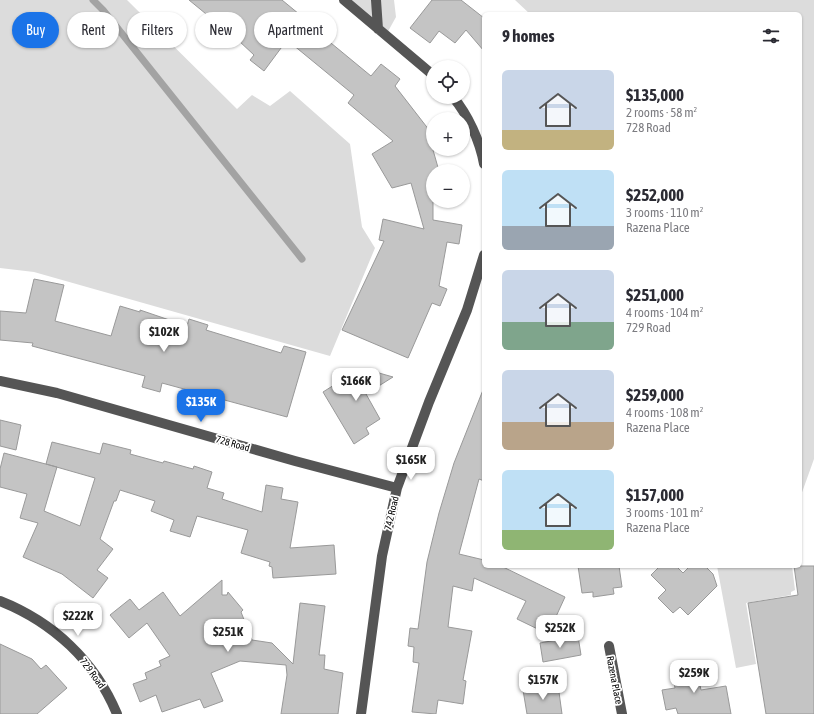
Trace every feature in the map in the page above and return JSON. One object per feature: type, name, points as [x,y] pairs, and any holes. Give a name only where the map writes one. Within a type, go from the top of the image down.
[{"type":"street","points":[[344,0],[426,69]]},
{"type":"street","points":[[376,0],[378,29]]},
{"type":"street","points":[[458,104],[470,123],[482,151]]},
{"type":"street","name":"742 Road","points":[[361,714],[382,556],[397,488],[429,402],[466,310],[482,261]]},
{"type":"street","name":"728 Road","points":[[0,380],[57,393],[302,463],[397,488]]},
{"type":"street","name":"729 Road","points":[[0,601],[22,609],[62,637],[96,675],[111,698],[117,714]]},
{"type":"street","name":"Razena Place","points":[[609,646],[622,714]]},
{"type":"shaded area","points":[[0,0],[127,0],[139,12],[127,12],[127,48],[175,48],[237,109],[252,95],[270,106],[290,91],[350,144],[362,227],[375,248],[330,356],[34,272],[0,268]]},
{"type":"shaded area","points":[[345,0],[394,0],[396,17],[386,35]]},
{"type":"shaded area","points":[[515,0],[814,0],[814,459],[802,492],[802,12],[528,12]]},
{"type":"shaded area","points":[[717,568],[792,568],[795,590],[791,592],[791,595],[746,603],[756,664],[736,668]]},
{"type":"building","points":[[189,0],[282,0],[297,12],[254,12],[254,48],[281,48],[264,71],[250,60],[254,55],[246,48],[246,12],[204,12]]},
{"type":"building","points":[[432,0],[461,0],[482,16],[482,49],[466,30],[455,43],[439,31],[430,43],[410,28]]},
{"type":"building","points":[[297,48],[337,48],[371,76],[381,64],[400,79],[395,86],[426,126],[426,156],[435,156],[437,164],[426,164],[426,208],[433,208],[433,220],[462,225],[459,244],[447,242],[439,286],[447,289],[440,306],[432,303],[408,358],[342,330],[384,241],[379,240],[383,219],[424,229],[411,183],[392,188],[372,154],[393,141],[348,103],[354,95]]},
{"type":"building","points":[[34,279],[64,285],[55,321],[111,336],[120,306],[140,312],[140,310],[187,326],[189,319],[208,325],[206,330],[281,353],[284,346],[306,352],[287,417],[162,383],[160,392],[142,387],[145,376],[32,346],[33,343],[0,340],[0,311],[26,313]]},
{"type":"building","points":[[365,369],[393,377],[366,394],[380,419],[366,428],[369,434],[354,444],[323,392],[342,380],[347,371],[361,377]]},
{"type":"building","points":[[482,393],[482,480],[479,479],[459,554],[482,560],[482,568],[505,568],[565,597],[548,634],[517,619],[526,601],[474,578],[472,591],[453,586],[448,627],[472,631],[463,680],[466,681],[463,704],[438,700],[436,714],[412,712],[419,663],[413,662],[414,647],[408,646],[410,628],[418,629],[427,562],[439,513],[454,463]]},
{"type":"building","points":[[0,420],[21,425],[16,450],[0,446]]},
{"type":"building","points":[[52,442],[100,454],[103,443],[131,450],[130,454],[163,463],[164,461],[193,469],[194,466],[212,472],[207,488],[224,493],[222,499],[262,512],[266,485],[283,488],[281,499],[298,502],[290,548],[334,545],[336,574],[273,578],[272,567],[269,566],[270,562],[241,553],[248,530],[197,516],[190,537],[170,531],[174,520],[151,511],[155,501],[120,490],[116,501],[114,501],[100,539],[113,549],[97,570],[108,578],[93,598],[62,574],[23,557],[38,523],[20,518],[27,494],[0,487],[0,469],[4,453],[46,464]],"holes":[[[57,467],[95,478],[80,526],[44,511]]]},
{"type":"building","points":[[802,566],[814,566],[814,714],[766,714],[748,603],[798,595],[794,568],[802,568]]},
{"type":"building","points":[[578,568],[619,568],[622,587],[613,588],[614,594],[593,597],[593,592],[582,593]]},
{"type":"building","points":[[658,568],[678,568],[683,573],[688,568],[707,568],[713,574],[717,586],[688,615],[680,607],[673,613],[658,598],[666,590],[651,575]]},
{"type":"building","points":[[222,580],[222,595],[227,595],[228,592],[243,610],[241,612],[252,640],[272,643],[293,664],[300,603],[325,606],[319,655],[325,655],[324,669],[343,673],[338,714],[281,714],[287,675],[286,665],[240,661],[211,673],[223,701],[204,708],[200,699],[162,712],[156,695],[140,702],[133,684],[147,679],[145,673],[161,666],[159,661],[170,656],[147,623],[129,638],[110,615],[130,599],[139,610],[163,592],[180,616]]},
{"type":"building","points":[[578,636],[581,655],[543,662],[540,643]]},
{"type":"building","points":[[0,644],[32,659],[41,669],[46,665],[67,688],[37,714],[0,714]]},
{"type":"building","points":[[695,662],[701,690],[726,686],[731,714],[678,714],[676,708],[666,710],[662,690],[675,688],[671,667]]},
{"type":"building","points":[[558,685],[562,714],[527,714],[523,690]]},
{"type":"waterway","points":[[93,0],[103,10],[302,259]]}]
